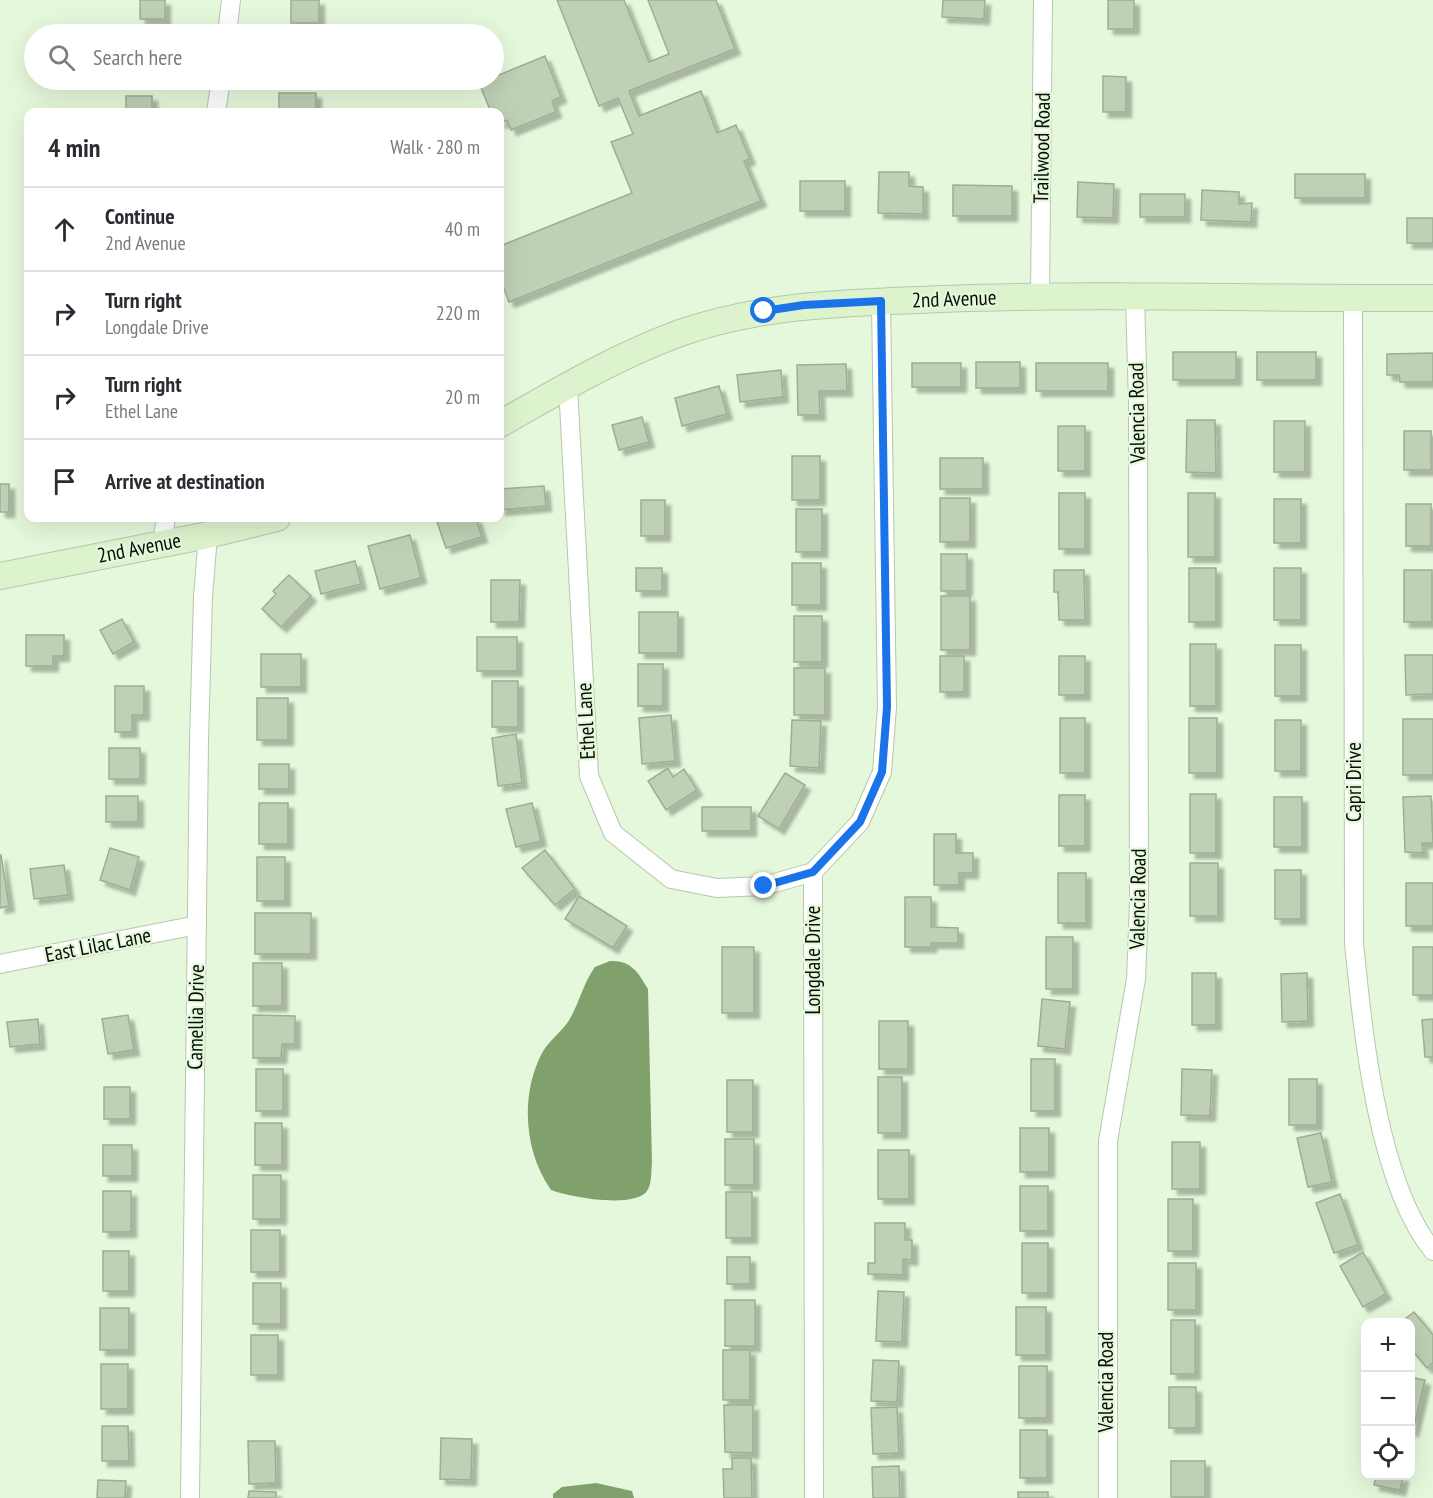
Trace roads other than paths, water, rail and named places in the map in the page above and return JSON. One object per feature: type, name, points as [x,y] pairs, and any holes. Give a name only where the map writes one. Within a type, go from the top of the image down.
[{"type":"street","points":[[227,24],[231,0]]},
{"type":"street","name":"Trailwood Road","points":[[1040,296],[1044,0]]},
{"type":"street","points":[[217,108],[219,90]]},
{"type":"street","name":"2nd Avenue","points":[[504,422],[568,386],[644,348],[681,333],[715,323],[804,305],[1040,296],[1433,298]]},
{"type":"street","name":"Valencia Road","points":[[1108,1498],[1108,1141],[1136,979],[1139,903],[1138,402],[1135,297]]},
{"type":"street","name":"Capri Drive","points":[[1353,298],[1354,943],[1362,1018],[1386,1152],[1418,1233],[1433,1251]]},
{"type":"street","points":[[813,872],[860,822],[882,772],[887,707],[881,301]]},
{"type":"street","name":"Ethel Lane","points":[[568,386],[589,776],[613,833],[671,879],[717,888],[764,886],[813,872]]},
{"type":"street","points":[[162,543],[165,522]]},
{"type":"street","name":"2nd Avenue","points":[[0,576],[208,535],[261,522]]},
{"type":"street","name":"Camellia Drive","points":[[190,1498],[203,597],[208,535]]},
{"type":"street","name":"Longdale Drive","points":[[813,872],[814,1498]]},
{"type":"street","name":"East Lilac Lane","points":[[0,964],[197,925]]}]
